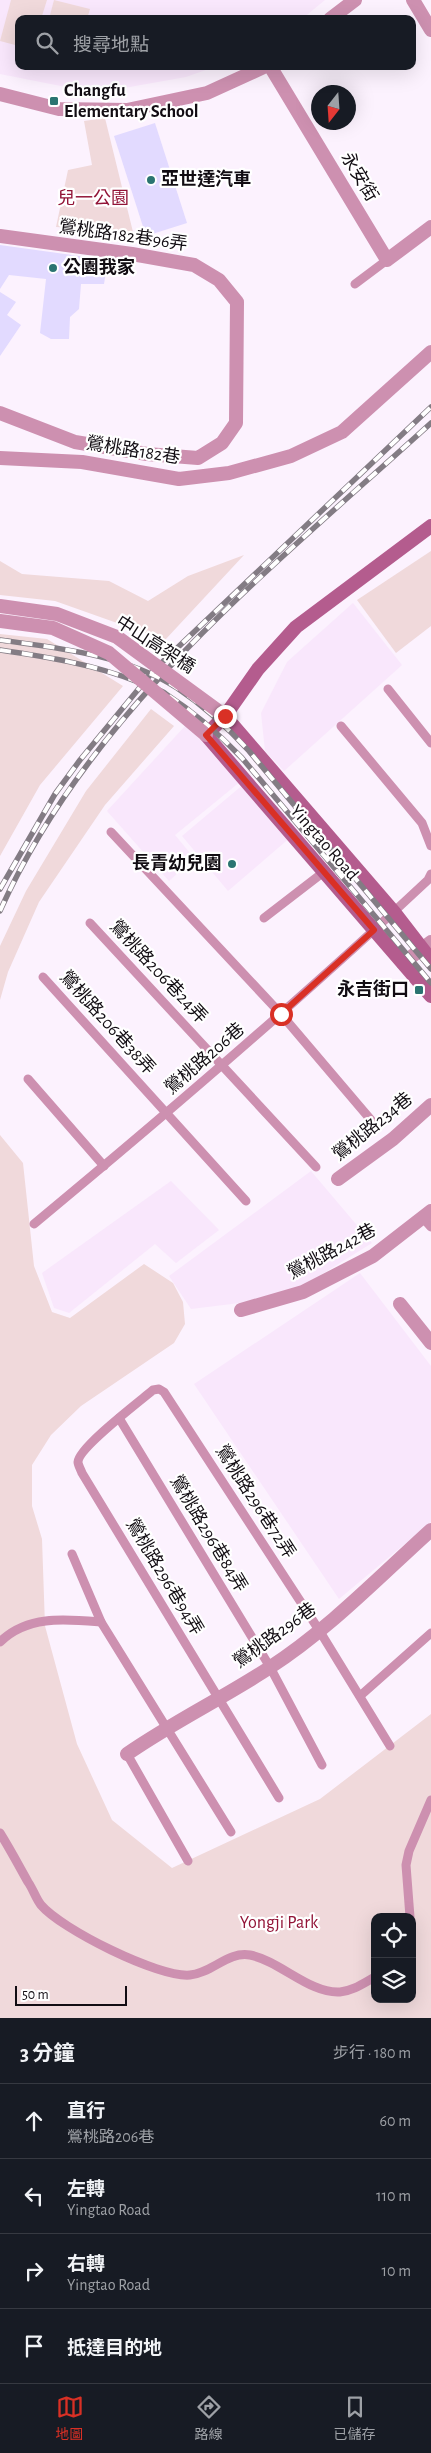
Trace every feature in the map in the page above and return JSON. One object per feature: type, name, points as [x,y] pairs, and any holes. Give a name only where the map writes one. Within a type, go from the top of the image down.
[{"type":"main road","points":[[206,735],[225,716],[258,669],[296,627],[431,526]]},
{"type":"main road","name":"Yingtao Road","points":[[225,716],[394,912],[426,945],[431,960]]},
{"type":"main road","name":"Yingtao Road","points":[[206,735],[431,996]]},
{"type":"street","points":[[335,15],[355,0]]},
{"type":"street","points":[[413,0],[431,30]]},
{"type":"street","points":[[0,94],[59,109],[127,110],[206,93],[257,70]]},
{"type":"street","name":"永安街","points":[[272,70],[387,260]]},
{"type":"street","points":[[387,260],[431,227]]},
{"type":"street","name":"鶯桃路182巷96弄","points":[[0,236],[132,254],[194,265],[220,280],[237,302],[236,424],[222,443],[198,458],[147,454],[75,442],[0,413]]},
{"type":"street","name":"鶯桃路182巷","points":[[0,458],[82,462],[179,479],[229,473],[291,456],[342,432],[431,352]]},
{"type":"street","name":"中山高架橋","points":[[0,606],[57,614],[117,637],[225,716]]},
{"type":"street","name":"中山高架橋","points":[[0,621],[53,628],[109,653],[206,735]]},
{"type":"street","points":[[403,963],[426,945]]},
{"type":"street","name":"鶯桃路234巷","points":[[338,1179],[394,1139],[431,1105]]},
{"type":"street","name":"鶯桃路242巷","points":[[242,1310],[302,1292],[373,1256],[428,1219]]},
{"type":"street","points":[[400,1304],[431,1343]]},
{"type":"street","name":"鶯桃路296巷","points":[[127,1754],[166,1727],[270,1667],[319,1630],[431,1530]]},
{"type":"lane","points":[[355,284],[387,260]]},
{"type":"lane","points":[[388,689],[431,743]]},
{"type":"lane","points":[[341,726],[422,823],[431,846]]},
{"type":"lane","points":[[111,832],[281,1014],[371,1120]]},
{"type":"lane","points":[[264,918],[325,871]]},
{"type":"lane","name":"鶯桃路206巷","points":[[34,1224],[167,1114],[281,1014],[394,912],[428,880],[431,874]]},
{"type":"lane","name":"鶯桃路206巷24弄","points":[[90,923],[316,1167]]},
{"type":"lane","name":"鶯桃路206巷38弄","points":[[43,976],[246,1201]]},
{"type":"lane","points":[[28,1079],[104,1166]]},
{"type":"lane","name":"鶯桃路296巷72弄","points":[[119,1418],[153,1390],[158,1389],[164,1392],[319,1630],[390,1746]]},
{"type":"lane","name":"鶯桃路296巷94弄","points":[[119,1418],[90,1443],[80,1455],[78,1462],[82,1473],[279,1798]]},
{"type":"lane","name":"鶯桃路296巷84弄","points":[[119,1418],[270,1667],[322,1765]]},
{"type":"lane","points":[[72,1554],[101,1622],[230,1832]]},
{"type":"lane","points":[[0,1642],[9,1633],[40,1620],[62,1618],[101,1622]]},
{"type":"lane","points":[[360,1696],[431,1633]]},
{"type":"lane","points":[[127,1754],[188,1861]]},
{"type":"lane","points":[[410,1913],[406,1865],[409,1851],[431,1800]]},
{"type":"lane","points":[[0,1833],[42,1906],[73,1930],[110,1949],[166,1972],[190,1975],[212,1967],[233,1956],[249,1955],[267,1961],[322,1989],[340,1992],[358,1987],[371,1979]]},
{"type":"shaded area","points":[[0,0],[325,0],[307,15],[15,15],[15,70],[206,70],[186,77],[96,93],[0,74]]},
{"type":"shaded area","points":[[353,603],[402,665],[284,771],[265,751],[261,713],[287,662]]},
{"type":"shaded area","points":[[186,725],[241,781],[175,835],[194,858],[169,881],[107,811]]},
{"type":"shaded area","name":"長青幼兒園","points":[[245,783],[292,836],[228,891],[182,836]]},
{"type":"shaded area","points":[[311,1171],[372,1243],[300,1288],[240,1303],[191,1309],[169,1276]]},
{"type":"shaded area","points":[[171,1181],[219,1230],[176,1263],[155,1244],[69,1313],[54,1308],[42,1273]]},
{"type":"shaded area","points":[[360,1273],[431,1366],[431,1522],[339,1599],[194,1384]]},
{"type":"green space","points":[[11,0],[47,0],[42,15],[15,15],[15,45],[0,41]]},
{"type":"green space","points":[[54,0],[90,9],[88,15],[50,15]]},
{"type":"green space","name":"兒一公園","points":[[105,118],[133,232],[56,227],[68,170],[92,165],[84,121]]},
{"type":"green space","points":[[431,551],[431,626],[396,653],[357,600]]},
{"type":"green space","points":[[244,555],[165,640],[55,601],[0,595],[0,561],[22,574],[109,581],[148,601],[188,576]]},
{"type":"green space","points":[[0,634],[47,639],[123,686],[40,785],[0,856]]},
{"type":"green space","points":[[151,709],[174,726],[105,805],[39,902],[8,972],[0,1000],[0,946],[26,891],[86,791]]},
{"type":"green space","name":"Yongji Park","points":[[0,1135],[23,1163],[34,1266],[52,1312],[70,1318],[144,1264],[173,1283],[183,1302],[185,1324],[174,1343],[81,1406],[51,1435],[32,1465],[32,1506],[42,1539],[45,1626],[77,1744],[112,1820],[172,1868],[320,1799],[431,1714],[431,2018],[0,2018]]},
{"type":"building","name":"亞世達汽車","points":[[155,123],[187,223],[146,236],[114,136]]},
{"type":"building","points":[[0,245],[108,260],[104,284],[81,284],[79,309],[70,317],[69,339],[51,339],[40,333],[46,279],[9,275],[0,289]]},
{"type":"building","points":[[0,292],[16,302],[7,315],[21,325],[0,356]]},
{"type":"railway","points":[[0,889],[55,794],[80,760],[155,669],[431,407]]},
{"type":"railway","points":[[0,911],[38,839],[83,771],[134,707],[190,646],[249,588],[431,423]]},
{"type":"railway","points":[[0,640],[68,650],[114,660],[157,677],[197,702],[224,725],[249,751],[431,969]]},
{"type":"railway","points":[[0,650],[52,658],[104,670],[160,690],[186,708],[242,758],[431,983]]},
{"type":"place","name":"Changfu Elementary School","points":[[54,101]]},
{"type":"place","name":"亞世達汽車","points":[[151,180]]},
{"type":"place","name":"公園我家","points":[[53,268]]},
{"type":"place","name":"長青幼兒園","points":[[232,864]]},
{"type":"place","name":"永吉街口","points":[[419,990]]},
{"type":"route","points":[[225,716],[206,735],[374,930],[281,1014]]}]
